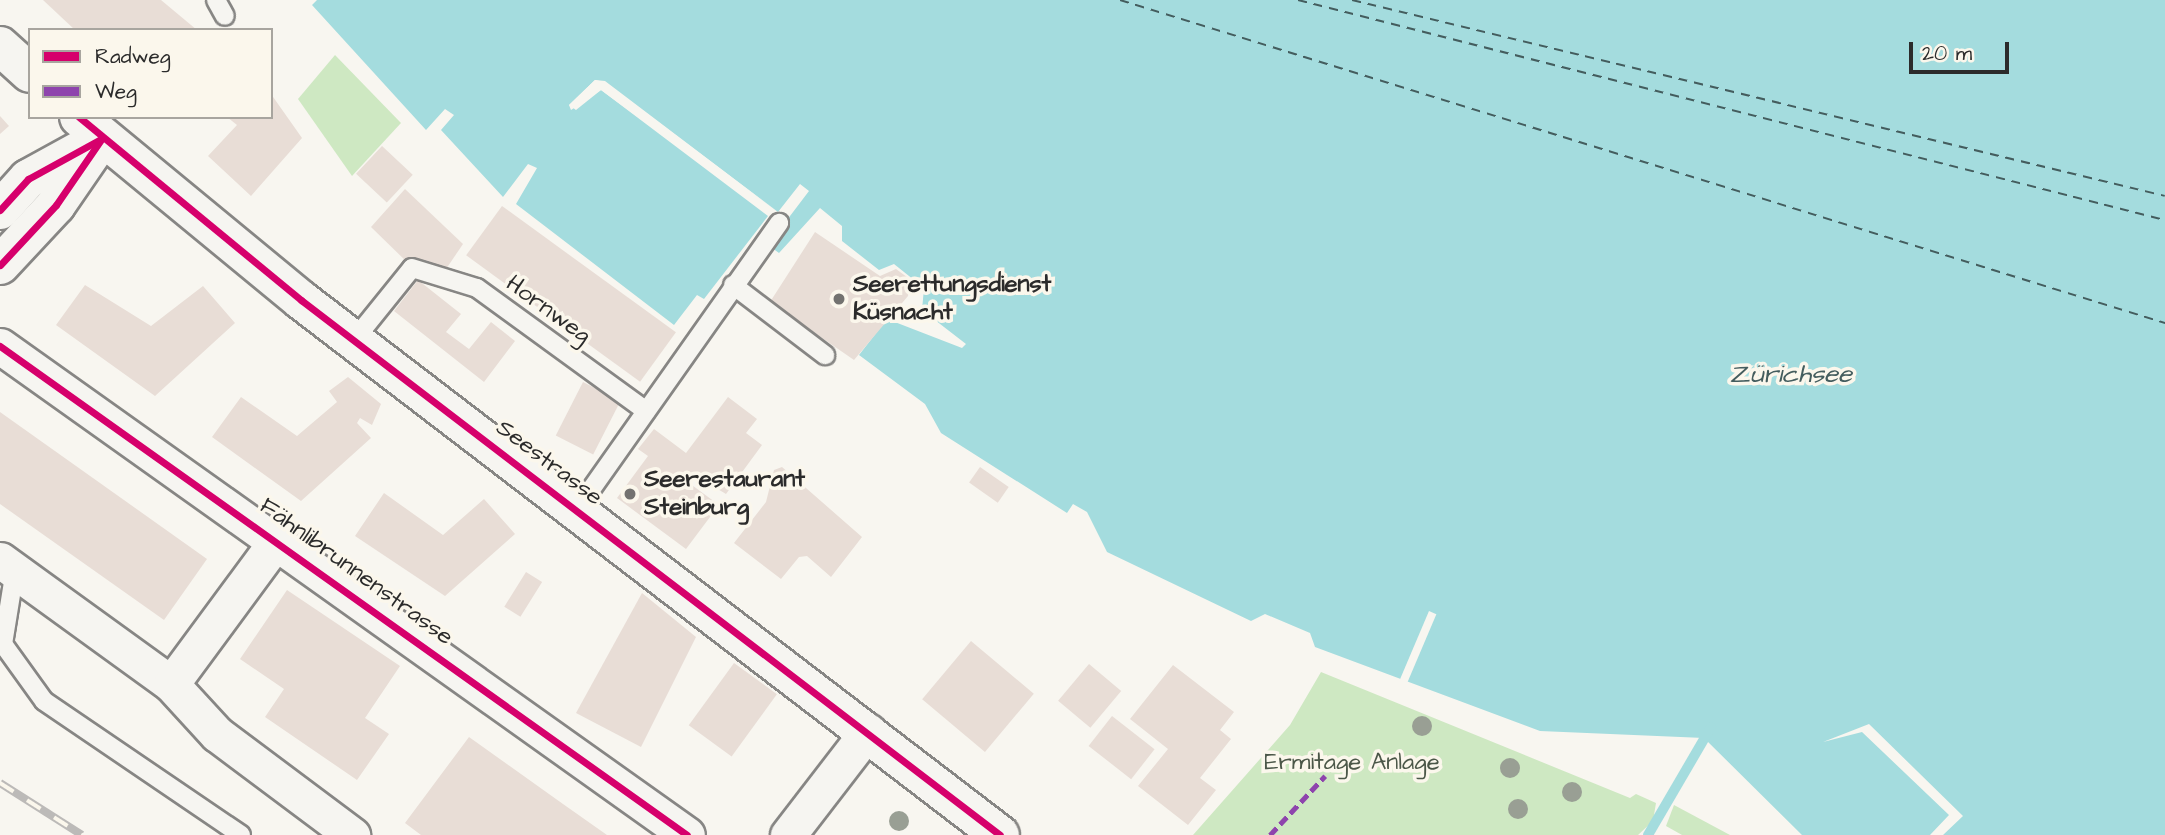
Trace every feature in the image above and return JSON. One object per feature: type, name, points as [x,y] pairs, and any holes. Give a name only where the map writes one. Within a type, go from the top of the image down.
[{"type":"main road","points":[[0,46],[28,71]]},
{"type":"main road","points":[[0,210],[28,179],[90,128]]},
{"type":"main road","points":[[0,265],[56,205],[90,128]]},
{"type":"main road","name":"Seestrasse","points":[[90,128],[354,340],[578,508],[1000,835]]},
{"type":"street","name":"Fähnlibrunnenstrasse","points":[[0,346],[278,539],[687,835]]},
{"type":"street","name":"Fähnlibrunnenstrasse","points":[[171,684],[278,539]]},
{"type":"street","points":[[8,565],[171,684],[218,734],[352,835]]},
{"type":"street","points":[[788,835],[867,731]]},
{"type":"lane","points":[[578,508],[779,223]]},
{"type":"lane","name":"Hornweg","points":[[354,340],[412,268],[477,288],[646,411]]},
{"type":"lane","points":[[733,285],[825,355]]},
{"type":"lane","points":[[8,565],[3,644],[44,701],[241,835]]},
{"type":"green space","points":[[335,55],[401,123],[352,176],[298,99]]},
{"type":"green space","name":"Ermitage Anlage","points":[[1321,672],[1630,798],[1636,794],[1656,803],[1653,821],[1638,835],[1193,835],[1290,725]]},
{"type":"green space","points":[[1674,805],[1730,835],[1682,835],[1666,826]]},
{"type":"water","name":"Zürichsee","points":[[317,0],[2165,0],[2165,835],[1802,835],[1704,738],[1540,731],[1315,647],[1310,633],[1265,614],[1251,621],[1107,552],[1087,512],[1073,504],[1067,513],[941,433],[925,404],[859,355],[887,319],[962,348],[966,344],[922,310],[924,288],[894,264],[879,270],[842,241],[842,226],[820,208],[779,253],[768,245],[809,191],[800,184],[778,212],[605,82],[595,80],[569,105],[576,110],[601,90],[768,216],[704,299],[697,295],[674,325],[516,204],[537,168],[528,164],[503,197],[441,130],[454,115],[445,109],[426,130],[312,5]]},
{"type":"pier","points":[[595,80],[605,81],[778,212],[604,85],[595,83],[587,89],[574,106],[589,89],[603,87],[771,215],[601,90],[571,110],[569,105]]},
{"type":"pier","points":[[1429,611],[1436,614],[1406,686],[1399,683]]},
{"type":"pier","points":[[1869,724],[1963,816],[1943,835],[1930,835],[1949,815],[1862,732],[1823,742]]},
{"type":"building","points":[[43,0],[161,0],[195,28],[73,28]]},
{"type":"building","points":[[273,97],[302,138],[251,196],[208,156],[237,125],[230,119],[273,119]]},
{"type":"building","points":[[0,116],[9,126],[0,134]]},
{"type":"building","points":[[382,146],[413,175],[387,202],[356,174]]},
{"type":"building","points":[[405,189],[463,244],[442,275],[411,266],[371,227]]},
{"type":"building","points":[[502,206],[676,332],[640,382],[466,255]]},
{"type":"building","name":"Seerettungsdienst Küsnacht","points":[[815,232],[880,276],[896,269],[911,280],[908,296],[854,360],[770,302]]},
{"type":"building","points":[[418,280],[461,314],[446,332],[469,349],[491,322],[515,341],[484,382],[394,311]]},
{"type":"building","points":[[85,285],[151,326],[203,286],[235,323],[155,396],[56,325]]},
{"type":"building","points":[[348,377],[381,404],[372,425],[360,418],[357,423],[371,438],[301,501],[212,437],[241,397],[297,436],[337,402],[329,391]]},
{"type":"building","points":[[583,382],[620,401],[593,455],[556,435]]},
{"type":"building","points":[[728,397],[757,419],[746,433],[762,445],[726,494],[691,473],[685,480],[719,505],[686,549],[617,498],[648,456],[638,449],[654,429],[686,453]]},
{"type":"building","points":[[0,412],[207,559],[164,620],[0,504]]},
{"type":"building","points":[[782,467],[862,537],[831,577],[807,556],[799,557],[781,579],[734,543],[766,502],[774,470]]},
{"type":"building","points":[[980,467],[1009,487],[998,503],[969,483]]},
{"type":"building","points":[[384,493],[443,535],[484,499],[515,534],[445,596],[355,536]]},
{"type":"building","points":[[526,572],[542,582],[520,617],[504,607]]},
{"type":"building","points":[[287,590],[400,666],[365,718],[389,734],[357,780],[265,717],[284,689],[240,659]]},
{"type":"building","points":[[642,593],[696,637],[641,747],[576,713]]},
{"type":"building","points":[[971,641],[1034,694],[985,752],[922,699]]},
{"type":"building","points":[[734,663],[777,694],[732,756],[689,725]]},
{"type":"building","points":[[1089,664],[1121,691],[1090,728],[1058,701]]},
{"type":"building","points":[[1173,665],[1234,712],[1220,730],[1231,739],[1200,778],[1216,790],[1188,825],[1138,786],[1168,749],[1130,719]]},
{"type":"building","points":[[1112,716],[1155,749],[1131,779],[1089,746]]},
{"type":"building","points":[[469,737],[607,835],[421,835],[405,823]]},
{"type":"waterway","points":[[1648,835],[1711,727]]},
{"type":"ferry route","points":[[1120,0],[2165,323]]},
{"type":"ferry route","points":[[1298,0],[2165,220]]},
{"type":"ferry route","points":[[1352,0],[2165,196]]},
{"type":"railway","points":[[0,783],[82,835]]},
{"type":"marked path","points":[[1270,835],[1325,776]]},
{"type":"cycle path","points":[[81,119],[301,300],[1000,835]]},
{"type":"cycle path","points":[[0,265],[56,205],[102,138]]},
{"type":"cycle path","points":[[0,210],[28,179],[99,140]]},
{"type":"cycle path","points":[[0,346],[687,835]]},
{"type":"place","name":"Seerettungsdienst Küsnacht","points":[[839,299]]},
{"type":"place","name":"Seerestaurant Steinburg","points":[[630,494]]}]
